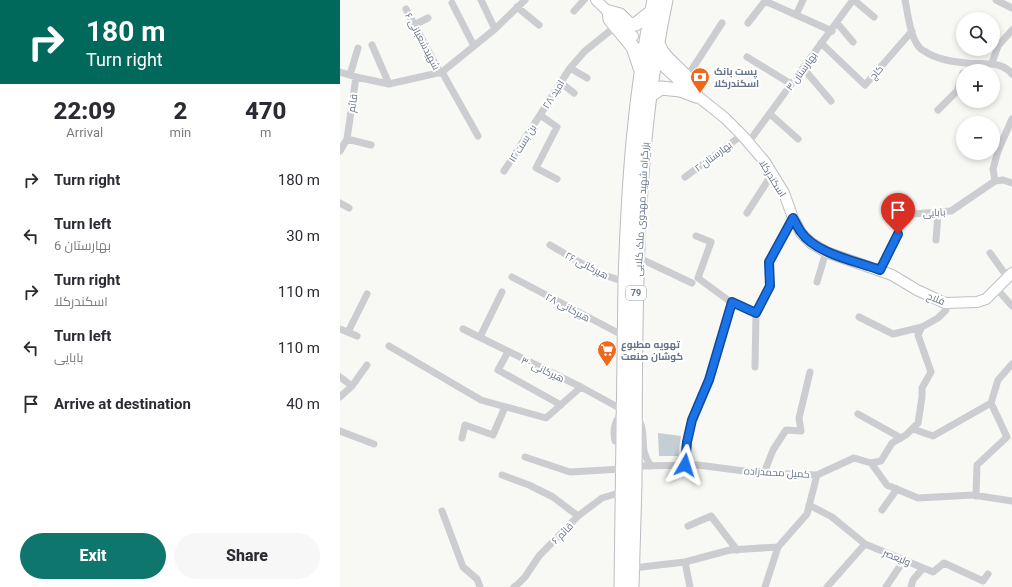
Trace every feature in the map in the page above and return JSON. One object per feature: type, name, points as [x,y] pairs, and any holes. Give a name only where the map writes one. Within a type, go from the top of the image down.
[{"type":"highway","name":"بزرگراه شهید مهدوی ملک کلایی","points":[[632,587],[633,568],[628,468],[629,410],[637,257],[643,157],[649,96],[657,42],[666,0]]},
{"type":"highway","points":[[630,34],[636,24],[653,6]]},
{"type":"highway","name":"بزرگراه شهید مهدوی ملک کلایی","points":[[629,410],[624,336],[630,171],[641,70],[653,6]]},
{"type":"highway","points":[[630,34],[616,26],[610,19],[609,12],[620,15],[630,34],[632,47],[641,70]]},
{"type":"highway","points":[[649,96],[661,88],[680,90],[696,96],[695,88],[686,82],[664,54],[657,42]]},
{"type":"highway","name":"بزرگراه شهید مهدوی ملک کلایی","points":[[621,587],[622,492],[628,468]]},
{"type":"street","points":[[481,0],[495,29]]},
{"type":"street","points":[[340,72],[389,84],[441,73],[495,29],[525,0]]},
{"type":"street","points":[[574,11],[584,0]]},
{"type":"street","points":[[596,0],[609,12]]},
{"type":"street","points":[[748,23],[764,0],[832,31]]},
{"type":"street","points":[[796,15],[803,0]]},
{"type":"street","points":[[853,0],[874,17]]},
{"type":"street","name":"بهارستان ۳","points":[[748,143],[821,43],[832,31],[853,0]]},
{"type":"street","points":[[905,0],[912,31],[919,47],[935,58],[966,63],[992,63],[1007,68],[1012,74]]},
{"type":"street","points":[[996,0],[1012,8]]},
{"type":"street","points":[[452,3],[474,46]]},
{"type":"street","points":[[518,7],[539,25]]},
{"type":"street","name":"شهیدشعبانی ۶","points":[[406,9],[478,136]]},
{"type":"street","points":[[414,25],[428,18]]},
{"type":"street","points":[[662,64],[686,82],[722,23]]},
{"type":"street","points":[[837,23],[853,42]]},
{"type":"street","name":"امید ۲۸","points":[[558,179],[536,168],[557,127],[540,115],[570,68],[585,51],[616,26]]},
{"type":"street","points":[[992,63],[998,46],[1012,30]]},
{"type":"street","name":"کاج","points":[[821,43],[865,85],[912,31]]},
{"type":"street","points":[[372,45],[389,84]]},
{"type":"street","name":"قائم","points":[[340,151],[347,140],[353,76],[358,48]]},
{"type":"street","points":[[747,56],[791,84]]},
{"type":"street","points":[[570,68],[587,78]]},
{"type":"street","points":[[803,68],[831,101]]},
{"type":"street","points":[[560,82],[574,93]]},
{"type":"street","points":[[938,110],[956,92]]},
{"type":"street","name":"اسکندرکلا","points":[[696,96],[725,118],[742,134],[765,162],[784,193],[793,218],[801,233],[811,243],[826,252],[880,270]]},
{"type":"street","points":[[770,114],[798,139]]},
{"type":"street","name":"بن بست ۱۲","points":[[504,171],[540,115]]},
{"type":"street","points":[[1000,146],[1012,119]]},
{"type":"street","name":"بهارستان ۲","points":[[684,177],[742,134]]},
{"type":"street","points":[[347,140],[371,145]]},
{"type":"street","points":[[996,160],[993,169],[995,181],[1003,180],[1012,183]]},
{"type":"street","points":[[747,212],[772,174]]},
{"type":"street","name":"بابایی","points":[[880,270],[902,223],[913,214],[951,211],[995,181]]},
{"type":"street","points":[[340,203],[349,208]]},
{"type":"street","points":[[936,240],[938,213]]},
{"type":"street","points":[[755,367],[756,313],[770,286],[769,262],[793,218]]},
{"type":"street","points":[[696,236],[711,242],[698,278],[732,302],[756,313]]},
{"type":"street","name":"هیرکانی ۲۶","points":[[550,245],[598,273],[625,282]]},
{"type":"street","points":[[817,282],[826,252]]},
{"type":"street","points":[[990,253],[1010,276]]},
{"type":"street","points":[[637,257],[692,283]]},
{"type":"street","name":"فلاح","points":[[880,270],[945,303],[977,302],[986,299],[1010,276]]},
{"type":"street","name":"هیرکانی ۲۸","points":[[512,277],[624,336]]},
{"type":"street","points":[[996,290],[1012,306]]},
{"type":"street","points":[[480,337],[502,292]]},
{"type":"street","points":[[348,332],[367,294]]},
{"type":"street","points":[[685,465],[687,442],[692,420],[709,380],[732,302]]},
{"type":"street","points":[[859,317],[893,334],[922,327],[938,318],[946,310],[945,303]]},
{"type":"street","points":[[922,327],[918,335],[931,372],[922,388],[918,423],[913,429],[892,443],[881,460],[871,463],[887,485],[918,498],[976,496],[1012,501]]},
{"type":"street","points":[[340,329],[357,336]]},
{"type":"street","name":"هیرکانی ۳۰","points":[[463,329],[629,410]]},
{"type":"street","points":[[389,346],[480,400],[546,418],[581,387]]},
{"type":"street","points":[[508,352],[498,370],[561,405]]},
{"type":"street","points":[[976,496],[977,465],[1007,437],[991,403],[998,380],[1012,364]]},
{"type":"street","points":[[340,397],[352,386],[367,365]]},
{"type":"street","points":[[764,473],[773,450],[786,430],[801,431],[799,418],[810,372]]},
{"type":"street","points":[[340,377],[352,386]]},
{"type":"street","points":[[913,429],[933,436],[991,403]]},
{"type":"street","points":[[462,438],[465,425],[493,435],[505,407]]},
{"type":"street","points":[[615,441],[613,433],[616,419],[629,410],[641,425],[644,453],[651,466]]},
{"type":"street","points":[[858,414],[901,438]]},
{"type":"street","points":[[340,432],[374,444]]},
{"type":"street","name":"کمیل محمدزاده","points":[[524,457],[570,472],[685,465],[764,473],[817,475],[854,458],[871,463]]},
{"type":"street","points":[[502,475],[529,485],[553,497],[578,516]]},
{"type":"street","points":[[765,587],[778,547],[807,514],[817,475]]},
{"type":"street","points":[[882,510],[897,489]]},
{"type":"street","name":"قائم ۶","points":[[514,587],[525,577],[539,556],[578,516],[602,498],[622,492]]},
{"type":"street","name":"ولیعصر","points":[[809,506],[832,517],[864,544],[933,572],[944,563],[983,581],[988,574]]},
{"type":"street","points":[[442,511],[463,567],[477,579],[480,587]]},
{"type":"street","points":[[688,526],[711,516],[736,550]]},
{"type":"street","points":[[827,587],[864,544]]},
{"type":"street","points":[[633,568],[685,562],[730,550],[778,547]]},
{"type":"street","points":[[886,587],[904,560]]},
{"type":"street","points":[[685,562],[690,587]]},
{"type":"street","points":[[911,587],[913,580],[923,568]]},
{"type":"shaded area","points":[[658,433],[681,436],[678,456],[659,456]]},
{"type":"place","name":"پست بانک اسکندرکلا","points":[[700,94]]},
{"type":"place","name":"تهویه مطبوع کوشان صنعت","points":[[607,367]]},
{"type":"route","points":[[685,465],[687,442],[692,420],[709,380],[732,302],[756,313],[770,286],[769,262],[793,218],[801,233],[811,243],[826,252],[880,270],[898,234]]}]
